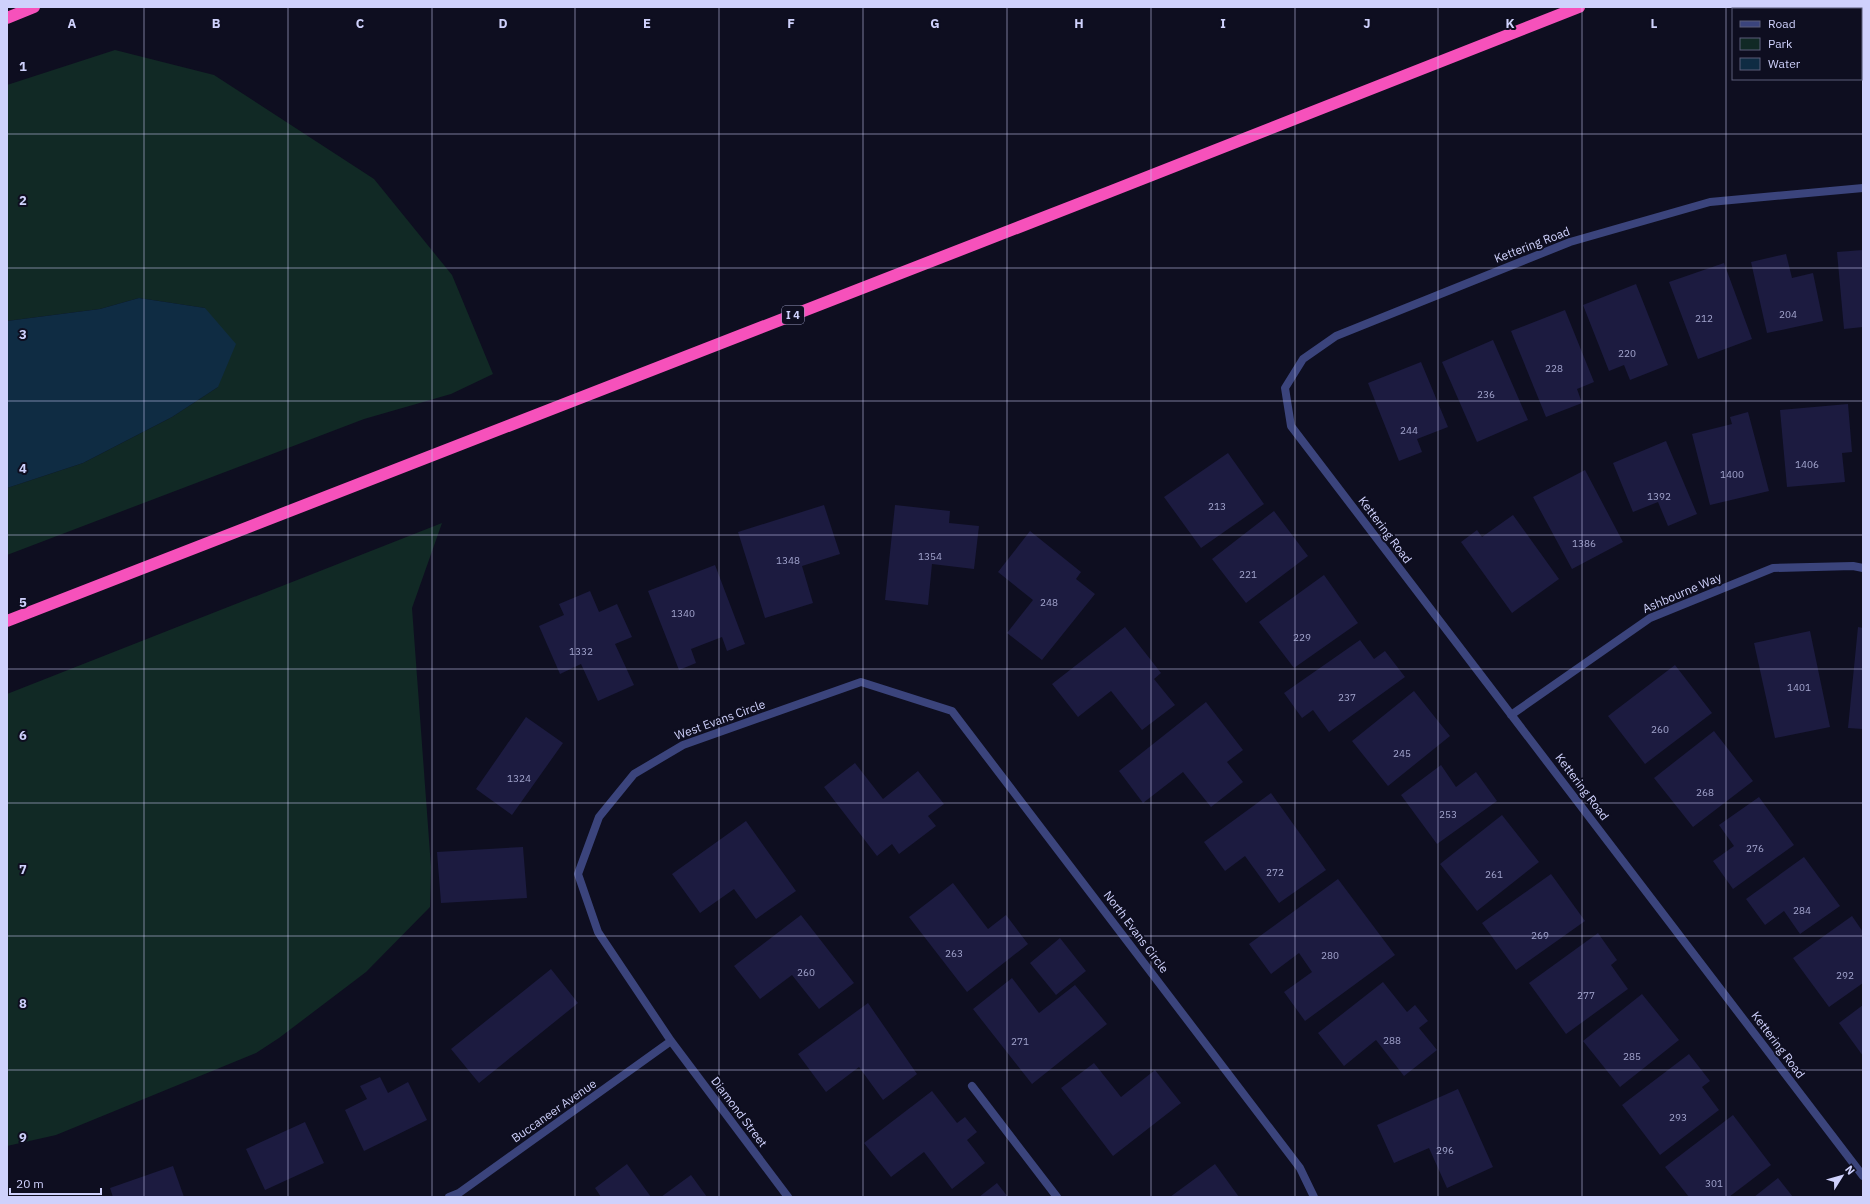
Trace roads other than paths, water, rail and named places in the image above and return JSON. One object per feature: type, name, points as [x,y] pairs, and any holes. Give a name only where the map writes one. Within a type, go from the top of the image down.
[{"type":"highway","points":[[7,18],[34,7]]},
{"type":"highway","name":"I 4","points":[[7,621],[1094,198],[1579,7]]},
{"type":"street","name":"Kettering Road","points":[[1863,188],[1710,202],[1570,242],[1336,336],[1303,359],[1285,388],[1291,426],[1863,1176]]},
{"type":"street","name":"Ashbourne Way","points":[[1511,715],[1650,618],[1773,568],[1853,566],[1863,568]]},
{"type":"street","name":"West Evans Circle","points":[[671,1042],[598,932],[578,874],[598,817],[634,774],[683,745],[861,682],[952,711]]},
{"type":"street","name":"North Evans Circle","points":[[952,711],[1300,1168],[1314,1197]]},
{"type":"street","name":"Buccaneer Avenue","points":[[449,1197],[459,1193],[671,1042]]},
{"type":"street","name":"Diamond Street","points":[[671,1042],[788,1197]]},
{"type":"street","points":[[972,1086],[1057,1197]]},
{"type":"water","points":[[139,298],[205,308],[236,344],[218,387],[172,417],[83,463],[7,488],[7,321],[100,309]]}]
